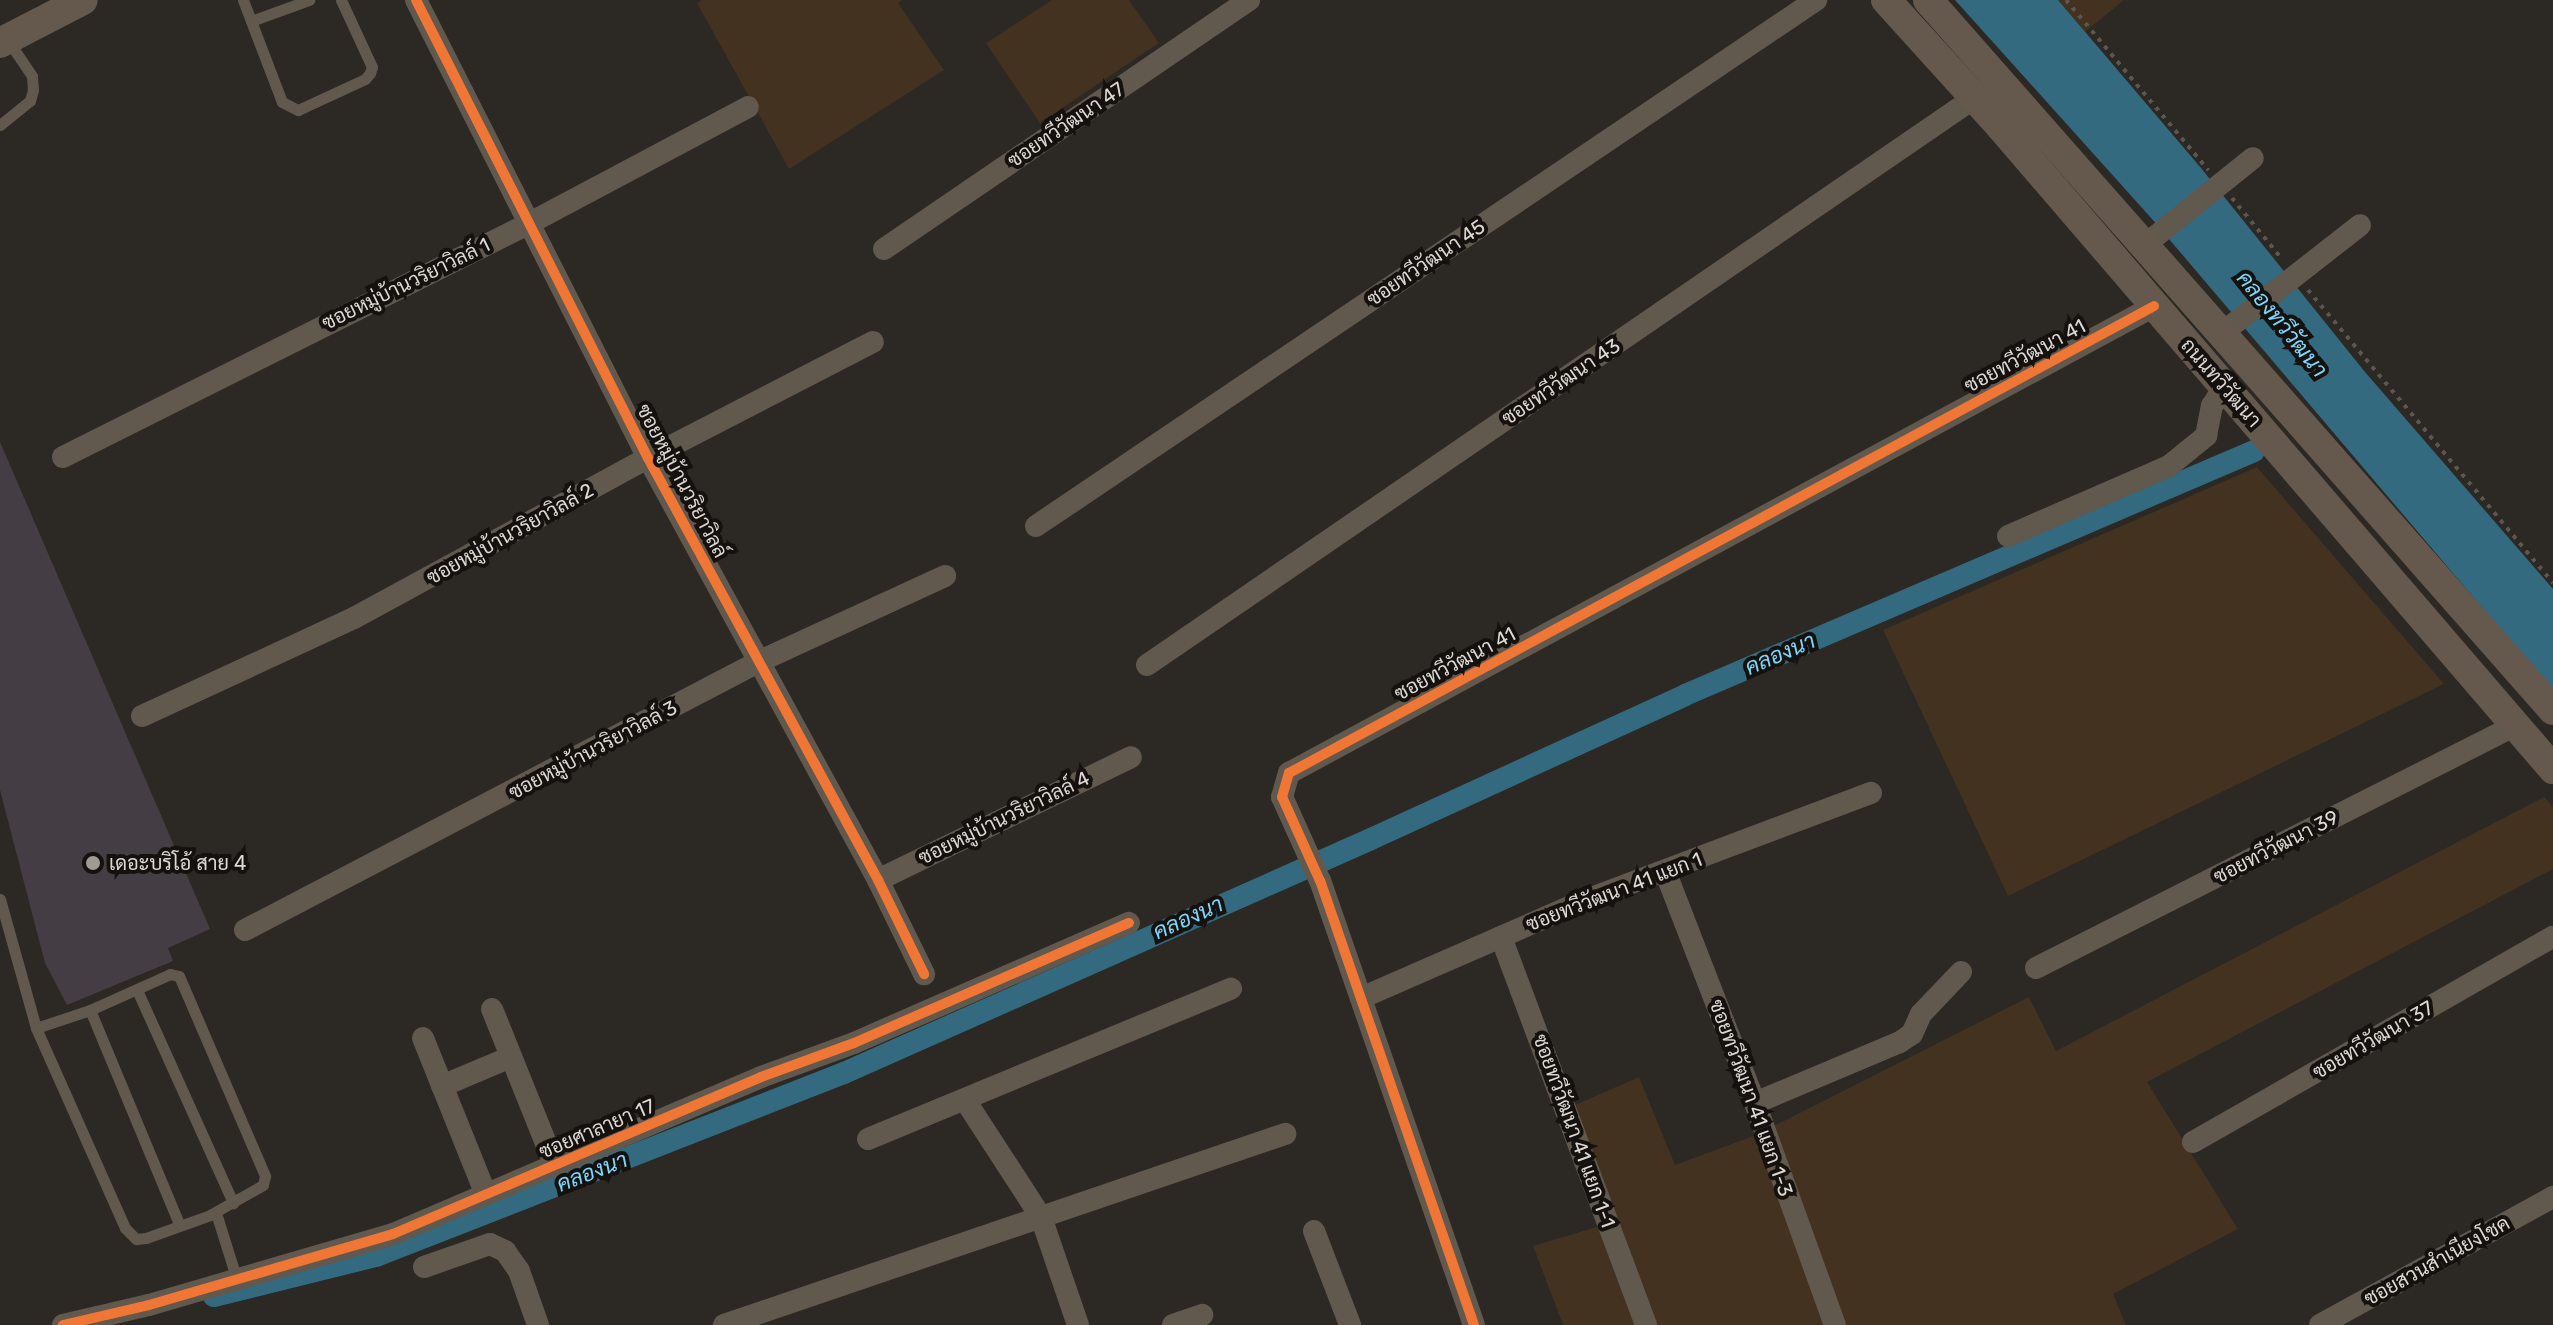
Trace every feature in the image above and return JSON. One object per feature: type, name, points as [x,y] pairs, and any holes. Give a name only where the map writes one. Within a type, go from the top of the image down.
[{"type":"main road","points":[[2,33],[83,0]]},
{"type":"main road","name":"ถนนทวีวัฒนา","points":[[1886,0],[2553,769]]},
{"type":"main road","name":"ถนนทวีวัฒนา","points":[[1928,0],[2154,237],[2553,710]]},
{"type":"street","name":"ซอยหมู่บ้านวริยาวิลล์","points":[[416,0],[648,458],[878,880],[924,974]]},
{"type":"street","name":"ซอยทวีวัฒนา 47","points":[[884,249],[1249,0]]},
{"type":"street","name":"ซอยทวีวัฒนา 45","points":[[1036,526],[1816,0]]},
{"type":"street","name":"ซอยทวีวัฒนา 43","points":[[1147,665],[1974,98]]},
{"type":"street","name":"ซอยหมู่บ้านวริยาวิลล์ 1","points":[[63,457],[528,224],[748,107]]},
{"type":"street","points":[[2154,237],[2253,158]]},
{"type":"street","points":[[2231,325],[2360,225]]},
{"type":"street","name":"ซอยทวีวัฒนา 41","points":[[1466,1322],[1320,881],[1282,797],[1282,785],[1289,773],[2154,306]]},
{"type":"street","name":"ซอยหมู่บ้านวริยาวิลล์ 2","points":[[142,716],[354,618],[648,458],[873,342]]},
{"type":"street","points":[[2008,536],[2169,466],[2206,436],[2212,406],[2224,387]]},
{"type":"street","name":"ซอยหมู่บ้านวริยาวิลล์ 3","points":[[245,930],[758,662],[945,576]]},
{"type":"street","name":"ซอยทวีวัฒนา 39","points":[[2036,968],[2516,725]]},
{"type":"street","name":"ซอยหมู่บ้านวริยาวิลล์ 4","points":[[878,880],[1131,757]]},
{"type":"street","name":"ซอยทวีวัฒนา 41 แยก 1","points":[[1361,998],[1578,903],[1871,793]]},
{"type":"street","name":"ซอยทวีวัฒนา 41 แยก 1-3","points":[[1665,871],[1755,1103],[1835,1325]]},
{"type":"street","name":"ซอยศาลายา 17","points":[[63,1325],[237,1280],[393,1234],[761,1077],[854,1043],[1129,923]]},
{"type":"street","name":"ซอยทวีวัฒนา 41 แยก 1-1","points":[[1501,937],[1646,1325]]},
{"type":"street","name":"ซอยทวีวัฒนา 37","points":[[2193,1142],[2553,937]]},
{"type":"street","points":[[1755,1103],[1900,1042],[1912,1034],[1921,1014],[1961,972]]},
{"type":"street","points":[[868,1139],[1231,989]]},
{"type":"street","points":[[492,1009],[555,1166]]},
{"type":"street","points":[[423,1038],[486,1195]]},
{"type":"street","points":[[442,1086],[511,1057]]},
{"type":"street","points":[[965,1100],[1041,1217],[1078,1325]]},
{"type":"street","points":[[724,1325],[1285,1134]]},
{"type":"street","name":"ซอยสวนสำเนียงโชค","points":[[2320,1325],[2553,1197]]},
{"type":"street","points":[[1314,1231],[1350,1325]]},
{"type":"street","points":[[424,1267],[490,1244],[505,1251],[519,1271],[538,1325]]},
{"type":"street","points":[[1173,1325],[1202,1315]]},
{"type":"lane","points":[[243,0],[282,102],[298,110],[365,79],[370,73],[372,67],[341,0]]},
{"type":"lane","points":[[251,21],[309,0]]},
{"type":"lane","points":[[0,125],[30,101],[33,90],[32,76],[2,33]]},
{"type":"lane","points":[[0,899],[36,1028],[125,1228],[136,1239],[216,1213],[237,1280]]},
{"type":"lane","points":[[36,1028],[90,1010],[170,974],[179,976],[265,1176],[263,1185],[210,1215]]},
{"type":"lane","points":[[137,990],[233,1203]]},
{"type":"lane","points":[[90,1010],[179,1224]]},
{"type":"shaded area","points":[[702,0],[902,0],[898,3],[944,70],[789,169],[697,3]]},
{"type":"shaded area","points":[[1052,0],[1129,0],[1159,43],[1040,123],[986,43]]},
{"type":"shaded area","points":[[2058,0],[2124,0],[2085,32]]},
{"type":"shaded area","points":[[2257,467],[2444,684],[2008,896],[1883,630]]},
{"type":"shaded area","points":[[2544,797],[2553,807],[2553,869],[2147,1082],[2238,1229],[2113,1294],[2126,1325],[1563,1325],[1533,1246],[1617,1221],[1575,1105],[1639,1077],[1675,1165],[1756,1135],[2029,997],[2056,1051]]},
{"type":"water","name":"คลองทวีวัฒนา","points":[[1955,0],[2058,0],[2201,168],[2365,372],[2553,589],[2553,691],[2152,219]]},
{"type":"building","points":[[0,442],[210,929],[168,948],[173,961],[67,1005],[45,963],[0,790]]},
{"type":"waterway","name":"คลองนา","points":[[214,1296],[376,1256],[844,1073],[1371,839],[1685,695],[2254,451]]},
{"type":"cycle path","points":[[416,0],[648,458],[878,880],[924,974]]},
{"type":"cycle path","points":[[1474,1325],[1320,881],[1282,797],[1289,773],[2154,306]]},
{"type":"cycle path","points":[[63,1325],[149,1305],[393,1234],[761,1077],[854,1043],[1129,923]]},
{"type":"place","name":"เดอะบริโอ้ สาย 4","points":[[93,863]]}]
